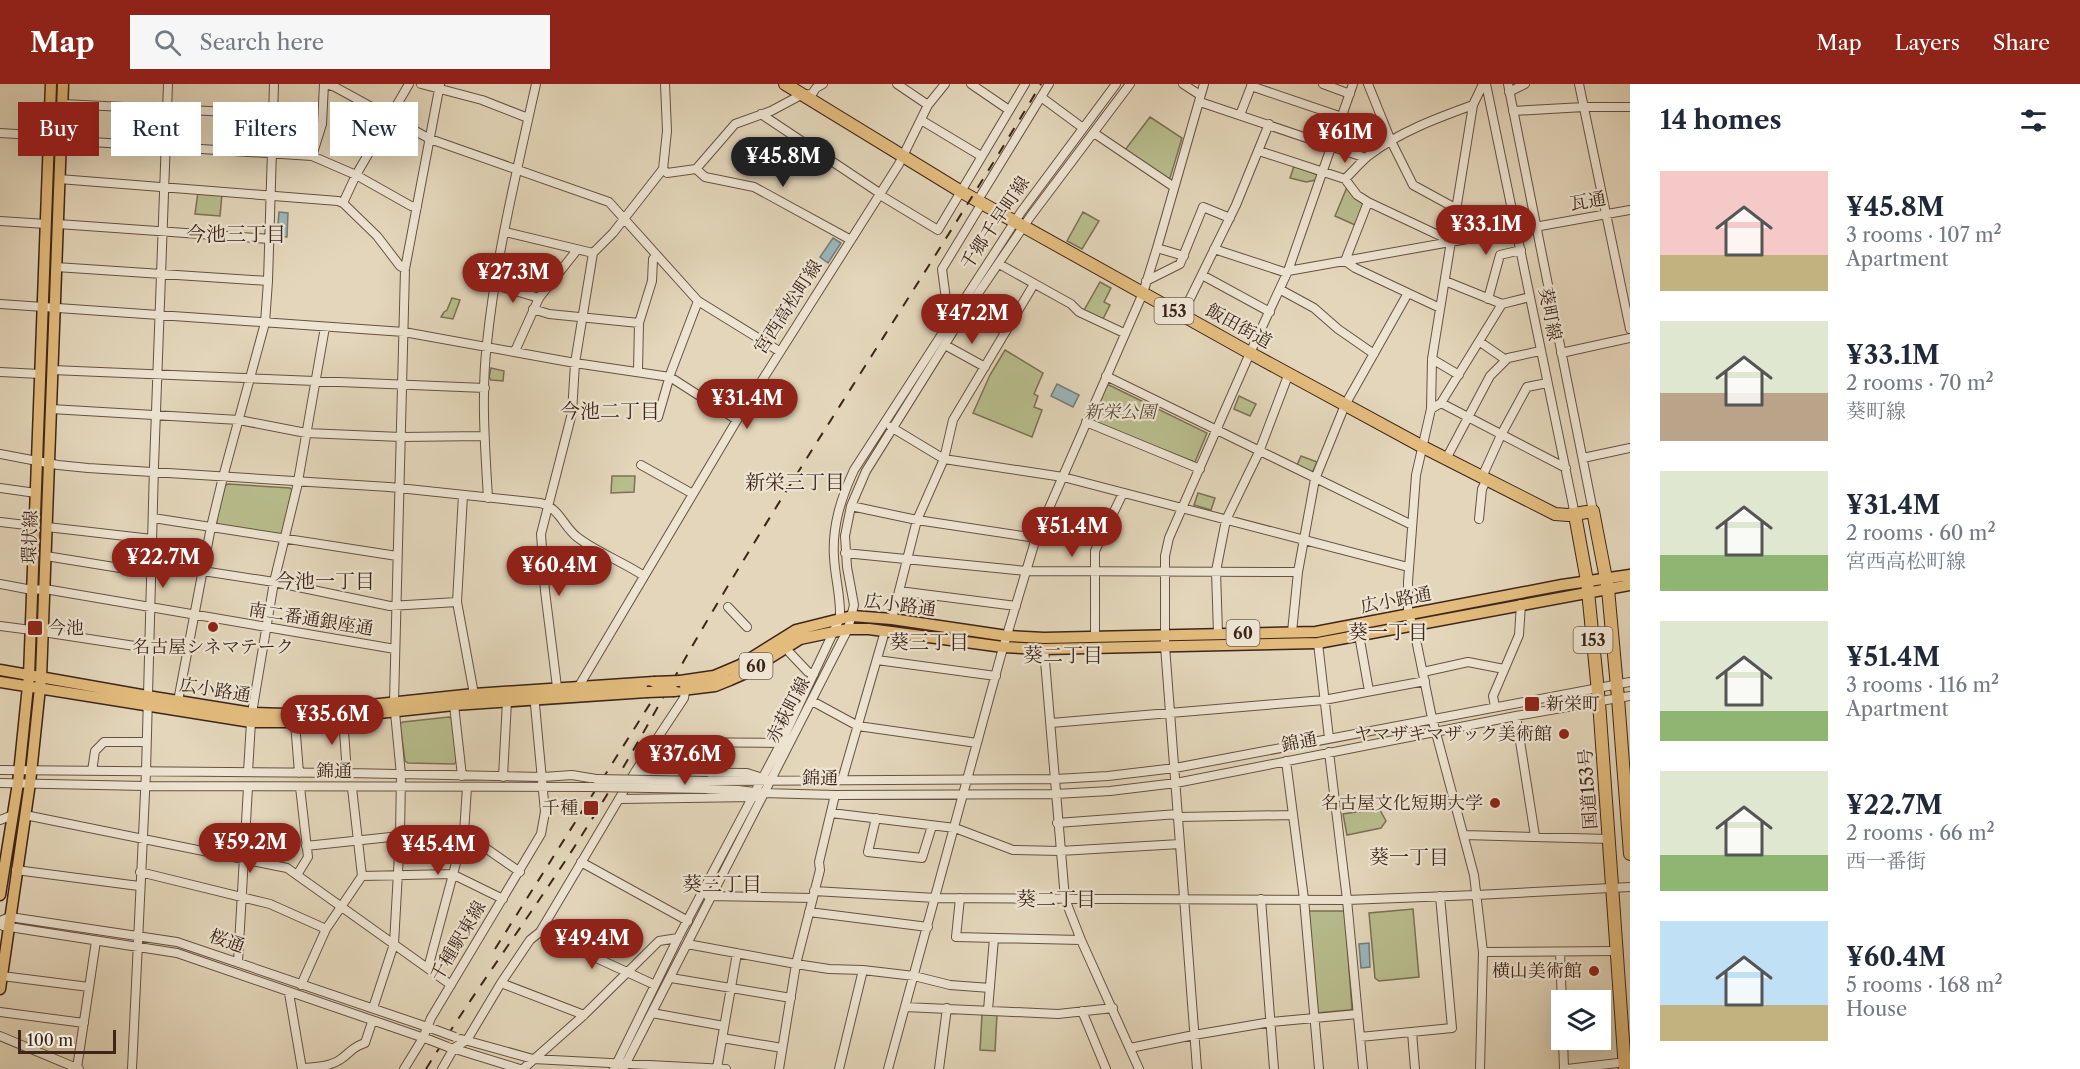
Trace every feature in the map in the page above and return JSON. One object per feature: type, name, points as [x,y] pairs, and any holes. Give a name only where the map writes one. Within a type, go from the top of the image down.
[{"type":"highway","name":"飯田街道","points":[[785,84],[901,161],[962,187],[1019,223],[1144,287],[1182,315],[1423,447],[1555,514],[1575,515],[1593,512]]},
{"type":"highway","name":"国道153号","points":[[1593,512],[1607,584],[1617,684],[1624,697],[1630,854]]},
{"type":"highway","name":"国道153号","points":[[1575,515],[1588,586],[1598,688],[1627,1064]]},
{"type":"main road","name":"環状線","points":[[50,102],[51,84]]},
{"type":"main road","name":"環状線","points":[[62,102],[63,84]]},
{"type":"main road","name":"環状線","points":[[0,989],[4,923],[16,870],[30,783],[41,678],[47,527],[40,374],[48,156]]},
{"type":"main road","name":"環状線","points":[[0,895],[2,867],[18,783],[28,688],[36,493],[51,409],[60,156]]},
{"type":"main road","name":"広小路通","points":[[1607,584],[1630,574]]},
{"type":"main road","name":"広小路通","points":[[0,682],[40,690],[147,701],[178,701],[251,718],[507,701],[557,687],[651,687],[679,691],[715,686],[746,673],[800,639],[848,628],[1003,647],[1044,649],[1165,641],[1218,634],[1316,632],[1408,614],[1588,586],[1630,585]]},
{"type":"main road","name":"広小路通","points":[[0,670],[147,701],[295,723],[474,694],[534,694],[651,687],[714,676],[740,665],[796,630],[852,616],[892,619],[1007,636],[1318,643],[1521,604],[1588,586]]},
{"type":"street","points":[[167,102],[168,84]]},
{"type":"street","points":[[273,102],[274,84]]},
{"type":"street","points":[[318,137],[322,124],[325,84],[362,102]]},
{"type":"street","points":[[399,102],[409,84]]},
{"type":"street","points":[[421,84],[440,86],[528,118]]},
{"type":"street","points":[[488,498],[484,436],[486,346],[495,285],[535,84]]},
{"type":"street","points":[[557,687],[544,591],[542,534],[572,413],[574,363],[592,253],[613,233],[663,169],[666,131],[665,84]]},
{"type":"street","points":[[897,84],[928,105]]},
{"type":"street","name":"宮西高松町線","points":[[579,686],[779,351],[901,161],[928,105],[945,84]]},
{"type":"street","points":[[971,84],[1009,110]]},
{"type":"street","points":[[761,114],[880,195],[938,230],[1025,84]]},
{"type":"street","points":[[955,313],[947,308],[942,269],[1049,84]]},
{"type":"street","name":"千郷千早町線","points":[[840,618],[840,596],[834,555],[835,530],[838,509],[854,470],[955,313],[1116,84]]},
{"type":"street","name":"千郷千早町線","points":[[852,616],[854,594],[845,553],[847,520],[866,471],[962,317],[999,264],[1019,223],[1094,133],[1131,84]]},
{"type":"street","points":[[1183,84],[1200,99],[1366,158]]},
{"type":"street","points":[[888,1069],[1003,647],[1036,538],[1144,287],[1204,84]]},
{"type":"street","points":[[1323,84],[1350,94]]},
{"type":"street","points":[[1197,1069],[1165,641],[1165,570],[1169,538],[1250,353],[1281,290],[1353,84]]},
{"type":"street","points":[[1368,84],[1391,141],[1413,185],[1457,209]]},
{"type":"street","points":[[1480,1069],[1483,952],[1474,875],[1432,718],[1413,625],[1408,614],[1408,567],[1416,475],[1431,409],[1432,359],[1440,308],[1473,105],[1485,84]]},
{"type":"street","name":"葵町線","points":[[1485,84],[1575,515]]},
{"type":"street","points":[[1508,88],[1518,84]]},
{"type":"street","points":[[1508,88],[1525,84]]},
{"type":"street","points":[[1579,84],[1630,329]]},
{"type":"street","points":[[663,169],[667,173],[696,169],[735,124],[801,95],[812,94],[819,85]]},
{"type":"street","points":[[1240,115],[1251,85],[1342,117]]},
{"type":"street","points":[[373,1008],[394,944],[400,836],[401,775],[394,707],[405,269],[440,86]]},
{"type":"street","name":"葵町線","points":[[1508,88],[1593,512]]},
{"type":"street","points":[[1041,97],[1083,128]]},
{"type":"street","points":[[1345,178],[1366,158],[1422,123],[1473,105]]},
{"type":"street","points":[[1513,111],[1584,106],[1630,107]]},
{"type":"street","points":[[921,120],[981,156]]},
{"type":"street","points":[[1182,315],[1230,219],[1269,124]]},
{"type":"street","points":[[0,133],[18,134]]},
{"type":"street","points":[[418,133],[429,139],[517,171],[609,202],[698,301],[779,351]]},
{"type":"street","points":[[1094,133],[1174,187]]},
{"type":"street","points":[[1259,151],[1323,173],[1345,178],[1357,195],[1368,202],[1451,241]]},
{"type":"street","points":[[132,1069],[146,772],[149,608],[165,156]]},
{"type":"street","points":[[178,701],[211,527],[265,323],[272,156]]},
{"type":"street","points":[[312,156],[356,175],[411,206],[417,207]]},
{"type":"street","points":[[342,203],[367,156]]},
{"type":"street","points":[[696,169],[705,177],[753,187],[851,240]]},
{"type":"street","points":[[59,179],[338,201],[376,236],[405,269]]},
{"type":"street","points":[[1368,202],[1345,261],[1440,308]]},
{"type":"street","points":[[1144,287],[1180,264],[1203,207],[1230,219]]},
{"type":"street","name":"瓦通","points":[[1287,272],[1630,210]]},
{"type":"street","points":[[0,221],[46,224]]},
{"type":"street","points":[[58,224],[270,239]]},
{"type":"street","points":[[505,232],[592,253]]},
{"type":"street","points":[[1157,248],[1184,256]]},
{"type":"street","points":[[1214,249],[1287,272]]},
{"type":"street","points":[[515,351],[539,298],[577,250]]},
{"type":"street","points":[[1488,298],[1500,255],[1521,250]]},
{"type":"street","points":[[638,371],[639,323],[652,281],[653,259],[656,256]]},
{"type":"street","points":[[999,264],[1071,304],[1079,312],[1124,333]]},
{"type":"street","points":[[56,267],[268,281]]},
{"type":"street","points":[[1202,275],[1270,312]]},
{"type":"street","points":[[1445,281],[1502,304],[1530,297]]},
{"type":"street","points":[[892,619],[917,520],[944,459],[953,420],[1034,284]]},
{"type":"street","points":[[495,285],[539,298]]},
{"type":"street","points":[[1281,290],[1314,308],[1338,329],[1374,354]]},
{"type":"street","points":[[1292,632],[1298,572],[1315,479],[1345,405],[1408,292]]},
{"type":"street","points":[[658,417],[698,301]]},
{"type":"street","points":[[0,304],[404,332],[574,363],[670,377],[737,420]]},
{"type":"street","points":[[1431,409],[1441,403],[1502,304]]},
{"type":"street","points":[[533,309],[549,314],[639,323]]},
{"type":"street","points":[[248,772],[251,718],[266,628],[297,482],[325,327]]},
{"type":"street","points":[[1561,353],[1630,338]]},
{"type":"street","points":[[1480,342],[1506,360]]},
{"type":"street","points":[[945,345],[985,368]]},
{"type":"street","points":[[1446,459],[1490,376],[1508,358],[1540,351]]},
{"type":"street","points":[[1432,359],[1459,375]]},
{"type":"street","points":[[52,370],[485,388]]},
{"type":"street","points":[[0,372],[40,374]]},
{"type":"street","points":[[1218,634],[1216,571],[1226,520],[1259,452],[1289,373]]},
{"type":"street","points":[[1106,376],[1412,525]]},
{"type":"street","points":[[1479,519],[1485,478],[1502,435],[1527,387],[1547,383]]},
{"type":"street","points":[[1441,403],[1566,468]]},
{"type":"street","points":[[51,409],[238,420],[306,433],[401,437],[484,436]]},
{"type":"street","points":[[1086,422],[1200,469]]},
{"type":"street","points":[[884,423],[944,459],[1063,477],[1408,567]]},
{"type":"street","points":[[1582,458],[1630,448]]},
{"type":"street","points":[[0,454],[88,468],[399,488],[549,505],[576,537],[644,576]]},
{"type":"street","points":[[640,465],[693,494]]},
{"type":"street","points":[[0,488],[36,493]]},
{"type":"street","points":[[1095,637],[1095,552],[1123,494]]},
{"type":"street","points":[[463,495],[457,602],[474,694]]},
{"type":"street","points":[[851,506],[917,520],[1036,538]]},
{"type":"street","points":[[153,518],[398,556]]},
{"type":"street","points":[[0,522],[35,526]]},
{"type":"street","points":[[47,527],[152,539]]},
{"type":"street","points":[[845,553],[1027,571],[1298,572]]},
{"type":"street","points":[[46,556],[151,573]]},
{"type":"street","points":[[151,563],[274,582],[396,606],[457,602]]},
{"type":"street","name":"南二番通銀座通","points":[[0,584],[395,650]]},
{"type":"street","points":[[899,591],[1016,606]]},
{"type":"street","points":[[1495,707],[1493,696],[1519,635],[1521,604]]},
{"type":"street","points":[[728,607],[747,627]]},
{"type":"street","name":"赤萩町線","points":[[764,779],[812,701],[852,616]]},
{"type":"street","name":"赤萩町線","points":[[620,1066],[678,938],[756,795],[840,618]]},
{"type":"street","points":[[0,626],[31,630]]},
{"type":"street","points":[[842,780],[885,631]]},
{"type":"street","points":[[43,632],[148,648]]},
{"type":"street","points":[[1359,635],[1369,692]]},
{"type":"street","points":[[1318,643],[1329,738]]},
{"type":"street","points":[[1044,649],[1065,899],[1139,1069]]},
{"type":"street","points":[[790,653],[808,672],[814,674]]},
{"type":"street","points":[[877,660],[996,676]]},
{"type":"street","points":[[1423,672],[1468,662],[1504,669]]},
{"type":"street","points":[[1051,723],[1324,700],[1425,681]]},
{"type":"street","name":"錦通","points":[[0,783],[352,788],[591,787],[708,785],[764,779],[968,781],[1108,776],[1175,768],[1630,682]]},
{"type":"street","points":[[442,1069],[451,1047],[467,1040],[530,940],[540,932],[635,772],[684,698],[679,691]]},
{"type":"street","name":"千種駅東線","points":[[404,1069],[432,1029],[451,985],[541,834],[545,812],[544,787],[534,694]]},
{"type":"street","name":"錦通","points":[[0,770],[572,776],[708,785],[756,795],[1055,794],[1110,791],[1176,783],[1624,697]]},
{"type":"street","points":[[503,777],[507,701]]},
{"type":"street","points":[[812,701],[858,726],[977,743]]},
{"type":"street","points":[[454,705],[462,776]]},
{"type":"street","points":[[1516,716],[1534,836]]},
{"type":"street","points":[[343,717],[347,773]]},
{"type":"street","points":[[295,723],[299,773]]},
{"type":"street","points":[[92,771],[94,751],[104,742],[146,742]]},
{"type":"street","points":[[657,742],[781,742]]},
{"type":"street","points":[[1329,752],[1347,900],[1363,1069]]},
{"type":"street","points":[[1286,761],[1304,899],[1319,1069]]},
{"type":"street","points":[[635,772],[744,773],[764,779]]},
{"type":"street","points":[[238,962],[248,787]]},
{"type":"street","points":[[297,875],[308,857],[300,787]]},
{"type":"street","points":[[428,968],[464,833],[467,787]]},
{"type":"street","points":[[301,985],[326,928],[362,876],[352,788]]},
{"type":"street","points":[[620,799],[756,795]]},
{"type":"street","name":"赤萩町線","points":[[620,1066],[652,1013],[712,897],[756,795]]},
{"type":"street","points":[[778,1069],[796,964],[835,795]]},
{"type":"street","points":[[831,813],[955,828],[1013,850],[1180,844]]},
{"type":"street","points":[[0,820],[13,815]]},
{"type":"street","points":[[1058,823],[1178,815],[1293,815]]},
{"type":"street","points":[[25,816],[287,868],[451,985]]},
{"type":"street","points":[[876,818],[868,852],[922,858],[932,826]]},
{"type":"street","points":[[306,846],[400,836],[464,833],[520,872]]},
{"type":"street","points":[[1464,836],[1610,839]]},
{"type":"street","points":[[581,862],[688,921]]},
{"type":"street","points":[[16,870],[139,886]]},
{"type":"street","points":[[140,873],[270,904],[326,928]]},
{"type":"street","points":[[362,876],[452,874],[503,899]]},
{"type":"street","points":[[702,893],[712,897],[813,895],[936,898],[1347,900],[1630,887]]},
{"type":"street","points":[[1360,1036],[1452,1028],[1440,896]]},
{"type":"street","points":[[960,898],[956,937],[1081,940]]},
{"type":"street","points":[[1261,899],[1274,1069]]},
{"type":"street","points":[[809,912],[928,927]]},
{"type":"street","name":"桜通","points":[[4,923],[177,942],[467,1040]]},
{"type":"street","name":"桜通","points":[[4,923],[96,941],[177,953],[372,1022],[451,1047]]},
{"type":"street","points":[[540,932],[655,985]]},
{"type":"street","points":[[451,1047],[521,1069],[584,1015],[659,941],[678,938]]},
{"type":"street","points":[[988,1010],[994,938]]},
{"type":"street","points":[[0,1036],[78,1069],[96,941]]},
{"type":"street","points":[[687,944],[829,969],[914,976],[950,985],[990,988]]},
{"type":"street","points":[[1483,952],[1618,951]]},
{"type":"street","points":[[1560,952],[1561,990]]},
{"type":"street","points":[[717,1068],[737,953]]},
{"type":"street","points":[[839,1069],[863,970]]},
{"type":"street","points":[[2,976],[89,987]]},
{"type":"street","points":[[671,978],[790,998]]},
{"type":"street","points":[[501,983],[584,1015]]},
{"type":"street","points":[[289,993],[302,1068],[332,1064],[353,1047],[365,1043],[372,1022]]},
{"type":"street","points":[[905,1007],[1058,1014],[1113,1008]]},
{"type":"street","points":[[939,1069],[947,1008]]},
{"type":"street","points":[[1082,1011],[1106,1069]]},
{"type":"street","points":[[0,1012],[84,1023]]},
{"type":"street","points":[[652,1013],[724,1026]]},
{"type":"street","points":[[1130,1048],[1271,1022],[1358,1014]]},
{"type":"street","points":[[1412,1032],[1415,1069]]},
{"type":"street","points":[[722,1038],[782,1048]]},
{"type":"street","points":[[467,1040],[533,1059],[620,1066],[726,1069]]},
{"type":"street","points":[[1564,1050],[1566,1069],[1627,1064]]},
{"type":"street","points":[[54,1069],[57,1060]]},
{"type":"green space","points":[[1150,117],[1182,138],[1170,178],[1167,179],[1125,150]]},
{"type":"green space","points":[[1294,166],[1318,175],[1316,180],[1306,182],[1290,178]]},
{"type":"green space","points":[[1347,187],[1362,202],[1363,206],[1355,225],[1335,216]]},
{"type":"green space","points":[[198,192],[222,194],[220,216],[195,214]]},
{"type":"green space","points":[[1083,212],[1099,221],[1082,249],[1067,241]]},
{"type":"green space","points":[[1100,282],[1111,288],[1104,302],[1110,305],[1102,321],[1083,312]]},
{"type":"green space","points":[[452,298],[460,300],[453,319],[441,317],[447,310]]},
{"type":"green space","points":[[1005,350],[1043,373],[1034,394],[1038,396],[1034,407],[1042,410],[1032,437],[973,413],[990,375]]},
{"type":"green space","points":[[491,368],[504,371],[503,381],[491,380],[489,377]]},
{"type":"green space","name":"新栄公園","points":[[1109,385],[1207,433],[1195,462],[1092,422],[1106,386]]},
{"type":"green space","points":[[1239,396],[1256,404],[1250,416],[1234,409]]},
{"type":"green space","points":[[1301,456],[1317,462],[1313,471],[1297,465]]},
{"type":"green space","points":[[612,476],[635,476],[634,492],[611,493]]},
{"type":"green space","points":[[228,484],[290,488],[292,490],[283,532],[280,534],[219,525],[216,522],[225,486]]},
{"type":"green space","points":[[1198,493],[1215,498],[1211,510],[1194,505]]},
{"type":"green space","points":[[449,717],[453,719],[457,761],[454,764],[408,763],[405,761],[400,724]]},
{"type":"green space","points":[[1377,809],[1386,821],[1381,828],[1347,835],[1343,814]]},
{"type":"green space","points":[[1413,909],[1419,977],[1379,981],[1375,978],[1369,913]]},
{"type":"green space","points":[[1310,911],[1343,911],[1345,913],[1352,1009],[1350,1010],[1317,1013]]},
{"type":"green space","points":[[982,1014],[997,1014],[995,1051],[980,1050]]},
{"type":"water","points":[[279,212],[288,213],[287,237],[277,236]]},
{"type":"water","points":[[833,238],[841,243],[828,263],[820,257]]},
{"type":"water","points":[[1057,384],[1079,395],[1073,407],[1051,396]]},
{"type":"water","points":[[1369,943],[1370,967],[1361,968],[1359,944]]},
{"type":"railway","points":[[426,1069],[597,811],[754,543],[1041,84]]},
{"type":"railway","points":[[495,949],[665,680]]},
{"type":"place","name":"名古屋シネマテーク","points":[[213,627]]},
{"type":"place","name":"今池","points":[[35,628]]},
{"type":"place","name":"新栄町","points":[[1532,704]]},
{"type":"place","name":"ヤマザキマザック美術館","points":[[1564,734]]},
{"type":"place","name":"名古屋文化短期大学","points":[[1495,803]]},
{"type":"place","name":"千種","points":[[591,808]]},
{"type":"place","name":"横山美術館","points":[[1594,971]]},
{"type":"district","name":"今池三丁目","points":[[236,234]]},
{"type":"district","name":"今池二丁目","points":[[610,411]]},
{"type":"district","name":"新栄三丁目","points":[[795,482]]},
{"type":"district","name":"今池一丁目","points":[[325,581]]},
{"type":"district","name":"葵一丁目","points":[[1388,632]]},
{"type":"district","name":"葵三丁目","points":[[929,642]]},
{"type":"district","name":"葵二丁目","points":[[1063,655]]},
{"type":"district","name":"葵一丁目","points":[[1409,857]]},
{"type":"district","name":"葵三丁目","points":[[722,884]]},
{"type":"district","name":"葵二丁目","points":[[1056,899]]}]
